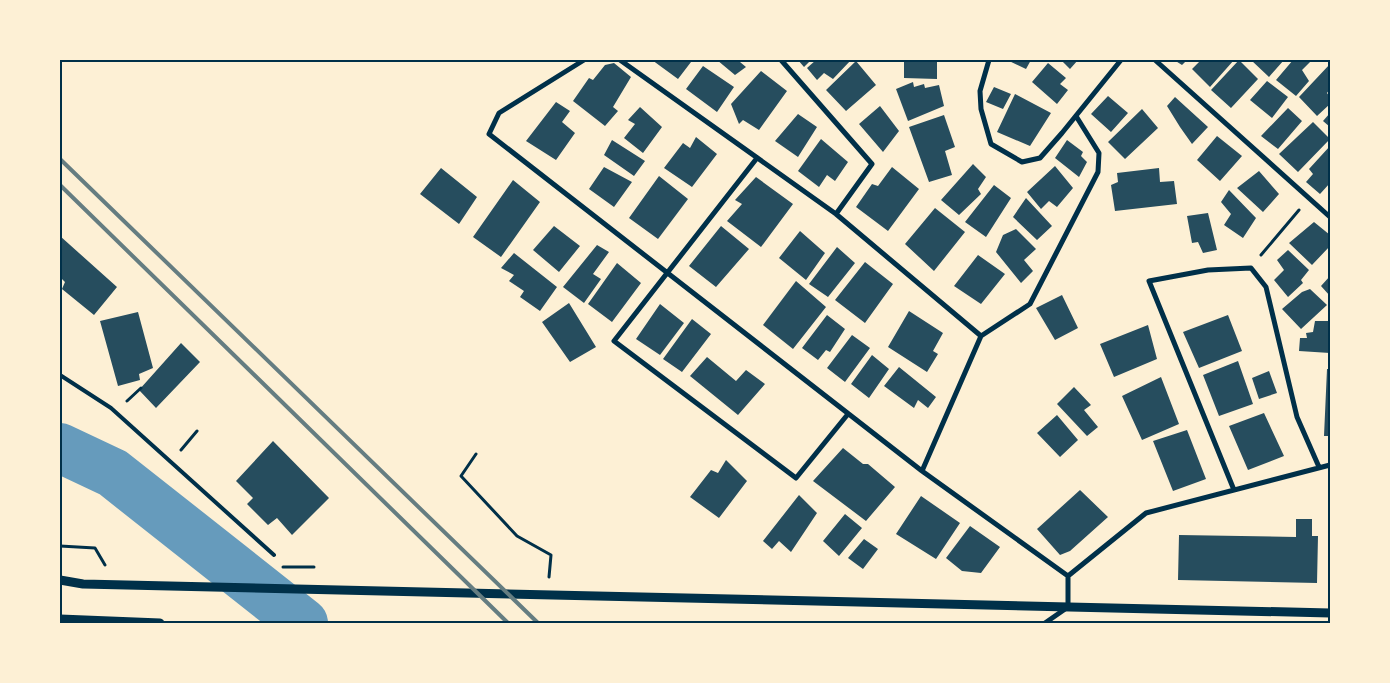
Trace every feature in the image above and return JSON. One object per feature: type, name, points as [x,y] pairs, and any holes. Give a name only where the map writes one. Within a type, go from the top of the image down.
[{"type":"street","points":[[584,60],[499,113],[489,134],[922,472],[1068,576]]},
{"type":"street","points":[[620,60],[836,214],[982,336]]},
{"type":"street","points":[[781,60],[872,164],[836,214]]},
{"type":"street","points":[[989,60],[980,91],[981,109],[991,144],[1022,162],[1040,158],[1121,60]]},
{"type":"street","points":[[1155,60],[1330,217]]},
{"type":"street","points":[[922,472],[982,336],[1030,304],[1098,172],[1099,153],[1076,116]]},
{"type":"street","points":[[757,158],[614,341],[796,478],[848,414]]},
{"type":"street","points":[[1234,490],[1149,282],[1208,270],[1251,268],[1266,288],[1297,417],[1319,467]]},
{"type":"street","points":[[1068,576],[1146,513],[1330,465]]},
{"type":"street","points":[[1068,576],[1068,608]]},
{"type":"street","points":[[60,580],[82,584],[1330,613]]},
{"type":"street","points":[[1045,623],[1068,608]]},
{"type":"street","points":[[60,619],[160,623]]},
{"type":"lane","points":[[60,375],[111,408],[274,555]]},
{"type":"path","points":[[1251,268],[1308,198]]},
{"type":"path","points":[[171,462],[197,431]]},
{"type":"path","points":[[476,454],[461,476],[517,536],[551,554],[547,595]]},
{"type":"path","points":[[60,546],[96,548]]},
{"type":"building","points":[[652,60],[688,60],[691,62],[678,79]]},
{"type":"building","points":[[717,60],[742,60],[740,62],[746,67],[735,75]]},
{"type":"building","points":[[798,60],[811,60],[804,67]]},
{"type":"building","points":[[816,60],[851,60],[833,79],[824,73],[817,80],[807,68]]},
{"type":"building","points":[[904,60],[937,60],[937,79],[904,78]]},
{"type":"building","points":[[1007,60],[1031,60],[1026,69]]},
{"type":"building","points":[[1061,60],[1078,60],[1070,69]]},
{"type":"building","points":[[1174,60],[1187,60],[1182,65]]},
{"type":"building","points":[[1201,60],[1234,60],[1210,87],[1192,69]]},
{"type":"building","points":[[1239,60],[1258,79],[1231,108],[1211,90]]},
{"type":"building","points":[[1251,60],[1284,60],[1269,77]]},
{"type":"building","points":[[1293,60],[1312,60],[1302,70],[1309,81],[1296,96],[1276,80]]},
{"type":"building","points":[[856,61],[876,85],[846,111],[826,90]]},
{"type":"building","points":[[614,63],[631,77],[613,107],[618,111],[605,126],[573,101],[589,78],[593,80],[605,65]]},
{"type":"building","points":[[1048,63],[1066,78],[1060,84],[1068,90],[1057,104],[1032,82]]},
{"type":"building","points":[[1330,64],[1330,89],[1327,93],[1330,97],[1330,104],[1317,116],[1299,97]]},
{"type":"building","points":[[703,66],[734,87],[717,112],[686,89]]},
{"type":"building","points":[[761,71],[787,91],[759,130],[743,120],[739,124],[731,104]]},
{"type":"building","points":[[1267,81],[1288,97],[1272,118],[1250,100]]},
{"type":"building","points":[[913,82],[914,87],[924,84],[925,88],[939,85],[944,106],[908,121],[896,89]]},
{"type":"building","points":[[994,87],[1011,94],[1003,109],[986,102]]},
{"type":"building","points":[[1015,94],[1051,113],[1030,146],[997,132]]},
{"type":"building","points":[[1108,96],[1128,113],[1111,132],[1091,114]]},
{"type":"building","points":[[1175,97],[1208,127],[1192,144],[1167,106]]},
{"type":"building","points":[[556,102],[570,111],[562,122],[575,133],[556,160],[526,141]]},
{"type":"building","points":[[880,106],[899,131],[883,152],[859,124]]},
{"type":"building","points":[[640,107],[662,127],[643,153],[624,138],[635,124],[628,120]]},
{"type":"building","points":[[1288,108],[1302,121],[1278,149],[1261,136]]},
{"type":"building","points":[[1142,109],[1158,128],[1125,159],[1108,142]]},
{"type":"building","points":[[1330,113],[1330,127],[1323,121]]},
{"type":"building","points":[[798,114],[817,127],[798,157],[775,141]]},
{"type":"building","points":[[944,115],[955,147],[945,151],[952,175],[929,182],[909,127]]},
{"type":"building","points":[[1313,122],[1330,139],[1298,172],[1279,154]]},
{"type":"building","points":[[1217,136],[1242,156],[1220,181],[1197,160]]},
{"type":"building","points":[[696,137],[717,154],[692,187],[664,168],[683,143],[690,148]]},
{"type":"building","points":[[821,139],[848,162],[835,181],[827,175],[819,187],[798,171]]},
{"type":"building","points":[[612,140],[645,161],[634,176],[604,155]]},
{"type":"building","points":[[1067,140],[1083,152],[1081,156],[1087,162],[1079,177],[1055,158]]},
{"type":"building","points":[[1330,146],[1330,183],[1320,194],[1306,182],[1313,174],[1309,169]]},
{"type":"building","points":[[973,164],[986,177],[978,189],[981,194],[959,215],[941,200]]},
{"type":"building","points":[[1055,166],[1073,188],[1057,207],[1049,201],[1041,209],[1027,192]]},
{"type":"building","points":[[604,167],[632,182],[614,207],[589,189]]},
{"type":"building","points":[[892,167],[919,189],[888,231],[856,207],[872,184],[878,186]]},
{"type":"building","points":[[441,168],[477,197],[459,224],[420,194]]},
{"type":"building","points":[[1159,168],[1160,182],[1174,181],[1177,204],[1115,211],[1111,185],[1118,182],[1117,173]]},
{"type":"building","points":[[1259,171],[1279,194],[1263,212],[1237,188]]},
{"type":"building","points":[[659,176],[688,199],[658,239],[629,218]]},
{"type":"building","points":[[756,177],[793,204],[761,247],[727,221],[742,204],[735,200]]},
{"type":"building","points":[[513,180],[540,202],[501,257],[473,237]]},
{"type":"building","points":[[994,185],[1011,198],[986,237],[965,222]]},
{"type":"building","points":[[1229,190],[1256,218],[1243,238],[1224,225],[1231,214],[1221,202]]},
{"type":"building","points":[[1026,198],[1052,226],[1037,240],[1013,217]]},
{"type":"building","points":[[935,208],[965,232],[934,271],[905,244]]},
{"type":"building","points":[[1208,213],[1217,250],[1203,253],[1198,242],[1192,243],[1187,216]]},
{"type":"building","points":[[1314,222],[1330,235],[1330,246],[1312,265],[1289,243]]},
{"type":"building","points":[[554,226],[580,246],[559,272],[533,250]]},
{"type":"building","points":[[721,226],[749,249],[716,287],[689,266]]},
{"type":"building","points":[[1016,229],[1036,249],[1024,260],[1033,271],[1021,283],[996,252],[1003,235]]},
{"type":"building","points":[[800,231],[825,253],[806,280],[779,258]]},
{"type":"building","points":[[60,236],[117,287],[94,315],[62,289],[65,282],[60,277]]},
{"type":"building","points":[[597,245],[609,252],[593,274],[601,279],[584,303],[563,287]]},
{"type":"building","points":[[837,247],[855,263],[828,297],[809,284]]},
{"type":"building","points":[[1288,250],[1309,270],[1301,280],[1303,283],[1288,297],[1274,280],[1284,270],[1277,260]]},
{"type":"building","points":[[514,253],[557,287],[540,311],[520,297],[524,291],[509,281],[514,275],[501,268]]},
{"type":"building","points":[[978,255],[1005,274],[981,304],[954,286]]},
{"type":"building","points":[[865,262],[893,284],[865,323],[835,300]]},
{"type":"building","points":[[617,263],[641,283],[612,322],[588,304]]},
{"type":"building","points":[[1330,276],[1330,296],[1321,286]]},
{"type":"building","points":[[796,281],[826,307],[793,349],[763,325]]},
{"type":"building","points":[[1310,289],[1327,305],[1301,329],[1282,309],[1302,292]]},
{"type":"building","points":[[1062,295],[1078,328],[1055,340],[1036,308]]},
{"type":"building","points":[[569,303],[596,347],[570,362],[542,322]]},
{"type":"building","points":[[660,304],[684,323],[660,355],[636,339]]},
{"type":"building","points":[[909,311],[943,333],[933,351],[938,354],[927,372],[888,347]]},
{"type":"building","points":[[138,312],[153,368],[139,374],[140,380],[118,386],[100,321]]},
{"type":"building","points":[[827,315],[845,329],[830,352],[826,350],[818,360],[802,348]]},
{"type":"building","points":[[1228,315],[1242,351],[1199,368],[1183,332]]},
{"type":"building","points":[[692,319],[711,334],[682,372],[663,359]]},
{"type":"building","points":[[1315,321],[1330,321],[1330,353],[1299,351],[1300,338],[1307,338],[1306,333],[1313,332]]},
{"type":"building","points":[[1148,325],[1157,359],[1114,377],[1100,344]]},
{"type":"building","points":[[852,335],[870,348],[845,382],[827,368]]},
{"type":"building","points":[[181,343],[200,362],[156,408],[139,390]]},
{"type":"building","points":[[872,355],[889,369],[869,398],[851,384]]},
{"type":"building","points":[[707,357],[736,381],[746,370],[765,384],[738,415],[690,376]]},
{"type":"building","points":[[1238,361],[1253,404],[1219,416],[1203,375]]},
{"type":"building","points":[[899,367],[936,397],[928,408],[918,400],[914,408],[884,386]]},
{"type":"building","points":[[1327,369],[1330,369],[1330,436],[1324,436]]},
{"type":"building","points":[[1269,371],[1277,393],[1259,399],[1252,378]]},
{"type":"building","points":[[1161,377],[1179,424],[1142,440],[1122,396]]},
{"type":"building","points":[[1074,387],[1091,405],[1084,410],[1098,427],[1087,436],[1057,404]]},
{"type":"building","points":[[1264,413],[1284,456],[1248,470],[1229,426]]},
{"type":"building","points":[[1057,415],[1078,440],[1060,457],[1037,433]]},
{"type":"building","points":[[1187,430],[1206,479],[1173,491],[1153,441]]},
{"type":"building","points":[[273,441],[329,498],[292,535],[277,518],[268,525],[247,504],[253,498],[236,481]]},
{"type":"building","points":[[843,448],[863,464],[868,464],[895,487],[866,521],[813,481]]},
{"type":"building","points":[[726,460],[747,481],[719,518],[690,497],[711,470],[718,473]]},
{"type":"building","points":[[1080,490],[1108,517],[1070,551],[1060,555],[1037,529]]},
{"type":"building","points":[[799,495],[817,513],[791,552],[779,541],[772,549],[763,541]]},
{"type":"building","points":[[921,496],[960,523],[936,559],[896,534]]},
{"type":"building","points":[[845,514],[862,528],[839,556],[823,541]]},
{"type":"building","points":[[1296,519],[1312,519],[1312,536],[1318,536],[1317,583],[1178,580],[1179,535],[1296,537]]},
{"type":"building","points":[[970,526],[1000,547],[981,573],[962,571],[946,558]]},
{"type":"building","points":[[864,539],[878,549],[863,569],[848,558]]},
{"type":"waterway","points":[[60,448],[113,473],[303,623]]},
{"type":"railway","points":[[60,159],[538,623]]},
{"type":"railway","points":[[60,185],[508,623]]}]
